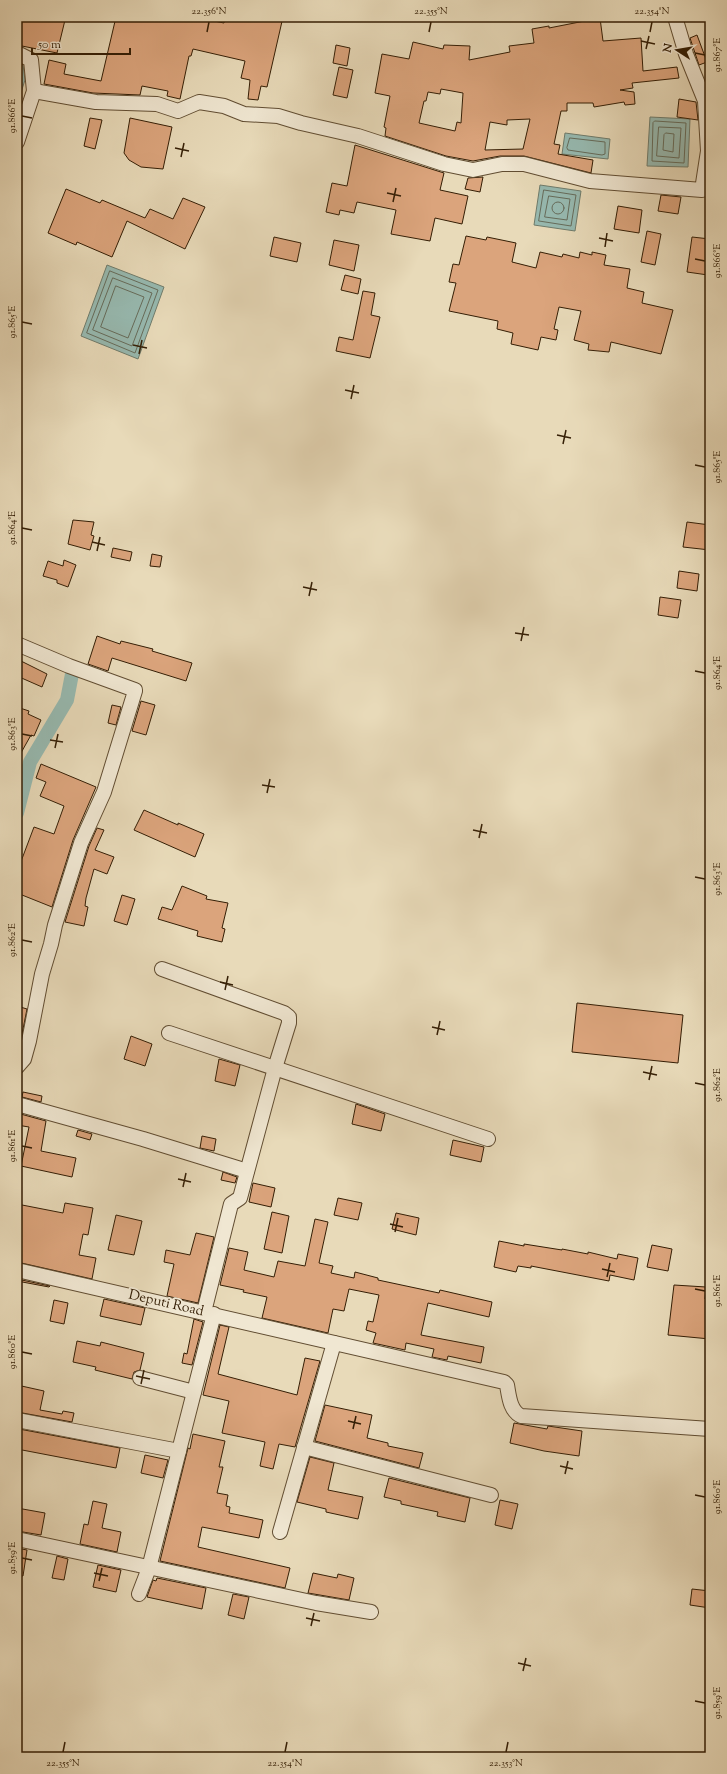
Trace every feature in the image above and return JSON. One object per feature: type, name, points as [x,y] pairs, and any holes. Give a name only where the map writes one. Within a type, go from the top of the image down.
[{"type":"street","points":[[34,91],[96,102],[157,104],[178,111],[199,102],[224,106],[244,114],[278,116],[301,123],[358,136],[444,164],[473,170],[502,164],[524,164],[590,181],[702,190],[708,150],[705,101],[686,54],[675,17]]},
{"type":"street","points":[[17,53],[31,60],[34,91],[17,142]]},
{"type":"street","points":[[17,644],[69,666],[136,691],[104,792],[81,843],[55,925],[42,974],[29,1041],[24,1059],[17,1067]]},
{"type":"street","points":[[139,1594],[149,1568],[194,1392],[231,1204],[240,1198],[275,1068],[289,1024],[289,1017],[284,1013],[162,969]]},
{"type":"street","points":[[169,1033],[488,1139]]},
{"type":"street","points":[[17,1104],[143,1139],[247,1171]]},
{"type":"street","name":"Deputi Road","points":[[17,1270],[315,1337],[334,1343],[504,1382],[507,1385],[513,1410],[516,1414],[521,1416],[710,1429]]},
{"type":"street","points":[[280,1532],[334,1343]]},
{"type":"street","points":[[140,1378],[194,1392]]},
{"type":"street","points":[[17,1420],[179,1451]]},
{"type":"street","points":[[304,1447],[492,1495]]},
{"type":"street","points":[[17,1539],[316,1603],[371,1612]]},
{"type":"water","points":[[17,63],[23,65],[25,80],[17,105]]},
{"type":"water","points":[[650,117],[690,119],[688,167],[647,166]]},
{"type":"water","points":[[565,133],[610,139],[608,159],[562,154]]},
{"type":"water","points":[[540,185],[581,191],[575,231],[534,225]]},
{"type":"water","points":[[107,265],[164,287],[138,359],[81,336]]},
{"type":"building","points":[[23,17],[62,17],[61,19],[65,20],[57,53],[17,45]]},
{"type":"building","points":[[116,17],[205,17],[204,19],[224,23],[225,17],[283,17],[267,87],[261,86],[258,100],[248,99],[250,80],[241,78],[245,61],[193,49],[191,56],[189,56],[180,99],[167,96],[168,91],[142,86],[140,95],[93,93],[44,84],[49,60],[66,64],[64,74],[101,81]]},
{"type":"building","points":[[600,18],[603,41],[641,38],[643,71],[677,67],[679,78],[632,83],[633,88],[620,90],[634,92],[635,104],[625,105],[624,102],[594,107],[593,103],[567,103],[567,111],[561,111],[554,144],[560,145],[558,154],[593,160],[591,173],[524,156],[500,156],[473,161],[446,156],[385,136],[386,128],[384,127],[390,96],[375,93],[382,54],[409,59],[413,42],[443,49],[444,45],[470,46],[469,60],[510,52],[509,46],[534,43],[532,29],[549,26],[549,28]],"holes":[[[441,89],[463,93],[461,123],[457,122],[455,131],[419,123],[424,101],[426,101],[428,92],[440,94]],[[530,119],[523,149],[485,150],[490,122],[507,125],[507,120]]]},
{"type":"building","points":[[697,35],[707,62],[699,65],[690,38]]},
{"type":"building","points":[[336,45],[350,48],[347,66],[333,63]]},
{"type":"building","points":[[339,67],[353,70],[347,98],[333,95]]},
{"type":"building","points":[[679,99],[696,102],[698,120],[677,117]]},
{"type":"building","points":[[90,118],[102,120],[95,149],[84,146]]},
{"type":"building","points":[[130,118],[172,127],[163,169],[141,167],[129,160],[124,153]]},
{"type":"building","points":[[355,145],[444,173],[440,190],[468,196],[462,224],[435,218],[430,241],[391,234],[396,210],[357,202],[354,213],[340,210],[339,215],[326,212],[332,183],[347,186]]},
{"type":"building","points":[[483,177],[480,192],[465,189],[468,178]]},
{"type":"building","points":[[66,189],[100,203],[102,200],[145,218],[150,209],[173,219],[183,198],[205,207],[185,249],[127,221],[112,257],[77,242],[76,245],[48,233]]},
{"type":"building","points":[[661,195],[681,197],[678,214],[658,211]]},
{"type":"building","points":[[618,206],[642,210],[639,233],[614,229]]},
{"type":"building","points":[[647,231],[661,234],[655,265],[641,262]]},
{"type":"building","points":[[466,236],[486,240],[487,237],[516,243],[512,262],[536,268],[540,252],[562,257],[563,254],[579,258],[580,252],[592,255],[592,252],[606,255],[604,265],[630,269],[627,288],[644,292],[642,303],[673,310],[661,354],[611,342],[609,352],[588,350],[589,344],[574,340],[581,311],[559,307],[554,329],[558,330],[556,340],[541,337],[538,350],[511,344],[513,333],[497,329],[498,321],[449,311],[456,283],[449,282],[453,264],[459,265]]},
{"type":"building","points":[[274,237],[301,243],[297,262],[270,256]]},
{"type":"building","points":[[692,237],[710,239],[708,275],[687,272]]},
{"type":"building","points":[[334,240],[359,245],[354,271],[329,265]]},
{"type":"building","points":[[345,275],[361,279],[358,294],[341,290]]},
{"type":"building","points":[[363,291],[375,293],[371,315],[380,317],[370,358],[336,351],[339,337],[353,340]]},
{"type":"building","points":[[73,520],[94,522],[91,535],[94,536],[90,550],[68,544]]},
{"type":"building","points":[[687,522],[710,525],[710,550],[683,547]]},
{"type":"building","points":[[113,548],[132,552],[130,561],[111,557]]},
{"type":"building","points":[[152,554],[162,556],[160,567],[150,566]]},
{"type":"building","points":[[64,560],[76,565],[68,587],[57,583],[57,580],[43,576],[48,561],[63,566]]},
{"type":"building","points":[[679,571],[699,574],[697,591],[677,588]]},
{"type":"building","points":[[660,597],[681,600],[678,618],[658,615]]},
{"type":"building","points":[[97,636],[120,644],[121,641],[153,649],[152,651],[192,663],[186,681],[112,658],[108,671],[88,664]]},
{"type":"building","points":[[17,659],[47,674],[42,687],[17,676]]},
{"type":"building","points":[[141,701],[155,705],[146,735],[132,731]]},
{"type":"building","points":[[112,705],[121,707],[116,725],[108,723]]},
{"type":"building","points":[[17,707],[29,711],[28,714],[41,720],[34,736],[31,735],[17,760]]},
{"type":"building","points":[[41,764],[96,787],[73,840],[52,907],[17,893],[17,872],[34,827],[54,834],[64,806],[40,796],[46,782],[36,778]]},
{"type":"building","points":[[144,810],[178,825],[178,823],[204,834],[195,857],[134,830]]},
{"type":"building","points":[[97,828],[104,830],[95,850],[114,857],[107,874],[94,869],[86,898],[85,906],[88,907],[84,926],[65,922],[89,846]]},
{"type":"building","points":[[182,886],[207,896],[206,899],[228,903],[222,928],[225,929],[222,942],[197,936],[198,931],[158,919],[162,907],[172,910]]},
{"type":"building","points":[[122,895],[135,899],[127,925],[114,921]]},
{"type":"building","points":[[577,1003],[683,1015],[678,1063],[572,1052]]},
{"type":"building","points":[[17,1006],[27,1009],[21,1039],[17,1038]]},
{"type":"building","points":[[131,1036],[152,1044],[145,1066],[124,1059]]},
{"type":"building","points":[[219,1059],[240,1065],[235,1086],[215,1081]]},
{"type":"building","points":[[23,1092],[42,1096],[41,1102],[22,1097]]},
{"type":"building","points":[[356,1104],[385,1114],[381,1131],[352,1124]]},
{"type":"building","points":[[17,1113],[46,1121],[41,1151],[76,1158],[72,1177],[21,1166],[29,1127],[17,1125]]},
{"type":"building","points":[[78,1130],[92,1134],[90,1140],[76,1136]]},
{"type":"building","points":[[202,1136],[216,1139],[214,1151],[200,1148]]},
{"type":"building","points":[[453,1140],[484,1147],[481,1162],[450,1155]]},
{"type":"building","points":[[223,1172],[237,1177],[235,1183],[221,1180]]},
{"type":"building","points":[[253,1183],[275,1188],[271,1207],[249,1202]]},
{"type":"building","points":[[338,1198],[362,1203],[358,1220],[334,1215]]},
{"type":"building","points":[[65,1203],[93,1208],[88,1235],[83,1234],[79,1255],[96,1258],[92,1279],[17,1262],[17,1204],[63,1213]]},
{"type":"building","points":[[272,1212],[289,1216],[282,1253],[264,1249]]},
{"type":"building","points":[[396,1213],[419,1218],[416,1235],[392,1229]]},
{"type":"building","points":[[116,1215],[142,1221],[134,1255],[108,1250]]},
{"type":"building","points":[[315,1219],[328,1222],[319,1263],[333,1266],[331,1273],[354,1278],[355,1272],[378,1278],[378,1280],[439,1293],[440,1290],[492,1302],[489,1317],[428,1303],[421,1335],[484,1347],[481,1363],[448,1356],[447,1360],[432,1357],[434,1349],[406,1343],[405,1350],[373,1343],[376,1333],[366,1330],[368,1321],[373,1322],[379,1295],[349,1289],[344,1311],[333,1309],[328,1333],[262,1318],[267,1297],[220,1285],[229,1248],[248,1252],[244,1270],[274,1277],[278,1261],[305,1266]]},
{"type":"building","points":[[196,1233],[214,1237],[198,1303],[167,1296],[174,1264],[164,1262],[166,1250],[190,1255]]},
{"type":"building","points":[[499,1241],[524,1246],[524,1244],[588,1254],[588,1252],[617,1259],[618,1254],[638,1258],[634,1280],[610,1275],[609,1281],[531,1266],[531,1268],[518,1266],[516,1272],[494,1267]]},
{"type":"building","points":[[652,1245],[672,1249],[668,1271],[647,1267]]},
{"type":"building","points":[[17,1279],[50,1286],[17,1281]]},
{"type":"building","points":[[674,1285],[706,1287],[705,1299],[710,1300],[710,1339],[668,1335]]},
{"type":"building","points":[[104,1299],[145,1308],[141,1325],[100,1316]]},
{"type":"building","points":[[54,1300],[68,1303],[64,1324],[50,1321]]},
{"type":"building","points":[[194,1319],[203,1322],[192,1365],[182,1363],[184,1353],[187,1354]]},
{"type":"building","points":[[220,1325],[229,1327],[218,1374],[297,1395],[305,1358],[320,1361],[295,1447],[279,1444],[273,1469],[260,1466],[265,1442],[222,1433],[229,1401],[203,1395]]},
{"type":"building","points":[[77,1341],[100,1346],[101,1342],[144,1353],[140,1370],[134,1372],[132,1379],[95,1370],[96,1367],[73,1362]]},
{"type":"building","points":[[17,1385],[44,1391],[40,1410],[62,1414],[63,1411],[74,1413],[72,1422],[17,1412]]},
{"type":"building","points":[[325,1405],[372,1415],[367,1438],[388,1443],[388,1446],[423,1453],[419,1468],[315,1441]]},
{"type":"building","points":[[514,1423],[547,1429],[548,1426],[582,1431],[579,1456],[544,1451],[510,1443]]},
{"type":"building","points":[[19,1429],[120,1448],[116,1468],[17,1449]]},
{"type":"building","points":[[193,1434],[225,1441],[219,1467],[223,1467],[217,1493],[228,1495],[226,1506],[230,1507],[229,1513],[263,1520],[259,1538],[202,1527],[198,1547],[290,1568],[285,1588],[160,1561],[188,1448],[190,1449]]},
{"type":"building","points":[[145,1455],[168,1460],[163,1478],[141,1473]]},
{"type":"building","points":[[310,1457],[334,1463],[328,1490],[363,1497],[358,1519],[326,1512],[326,1509],[297,1502]]},
{"type":"building","points":[[389,1478],[470,1498],[465,1522],[437,1516],[438,1512],[401,1504],[401,1501],[384,1497]]},
{"type":"building","points":[[500,1500],[518,1504],[512,1529],[495,1525]]},
{"type":"building","points":[[93,1501],[107,1504],[102,1528],[121,1532],[117,1552],[80,1544],[84,1524],[88,1525]]},
{"type":"building","points":[[17,1508],[45,1513],[41,1535],[17,1531]]},
{"type":"building","points":[[17,1548],[27,1550],[23,1576],[17,1575]]},
{"type":"building","points":[[57,1556],[68,1559],[64,1580],[52,1578]]},
{"type":"building","points":[[98,1565],[121,1570],[116,1592],[93,1587]]},
{"type":"building","points":[[313,1573],[337,1578],[338,1574],[354,1578],[349,1600],[308,1593]]},
{"type":"building","points":[[157,1578],[206,1588],[202,1609],[147,1597],[153,1580],[156,1581]]},
{"type":"building","points":[[692,1589],[710,1591],[710,1608],[690,1605]]},
{"type":"building","points":[[233,1594],[249,1597],[244,1619],[228,1615]]},
{"type":"waterway","points":[[17,813],[30,762],[67,700],[72,674]]}]
